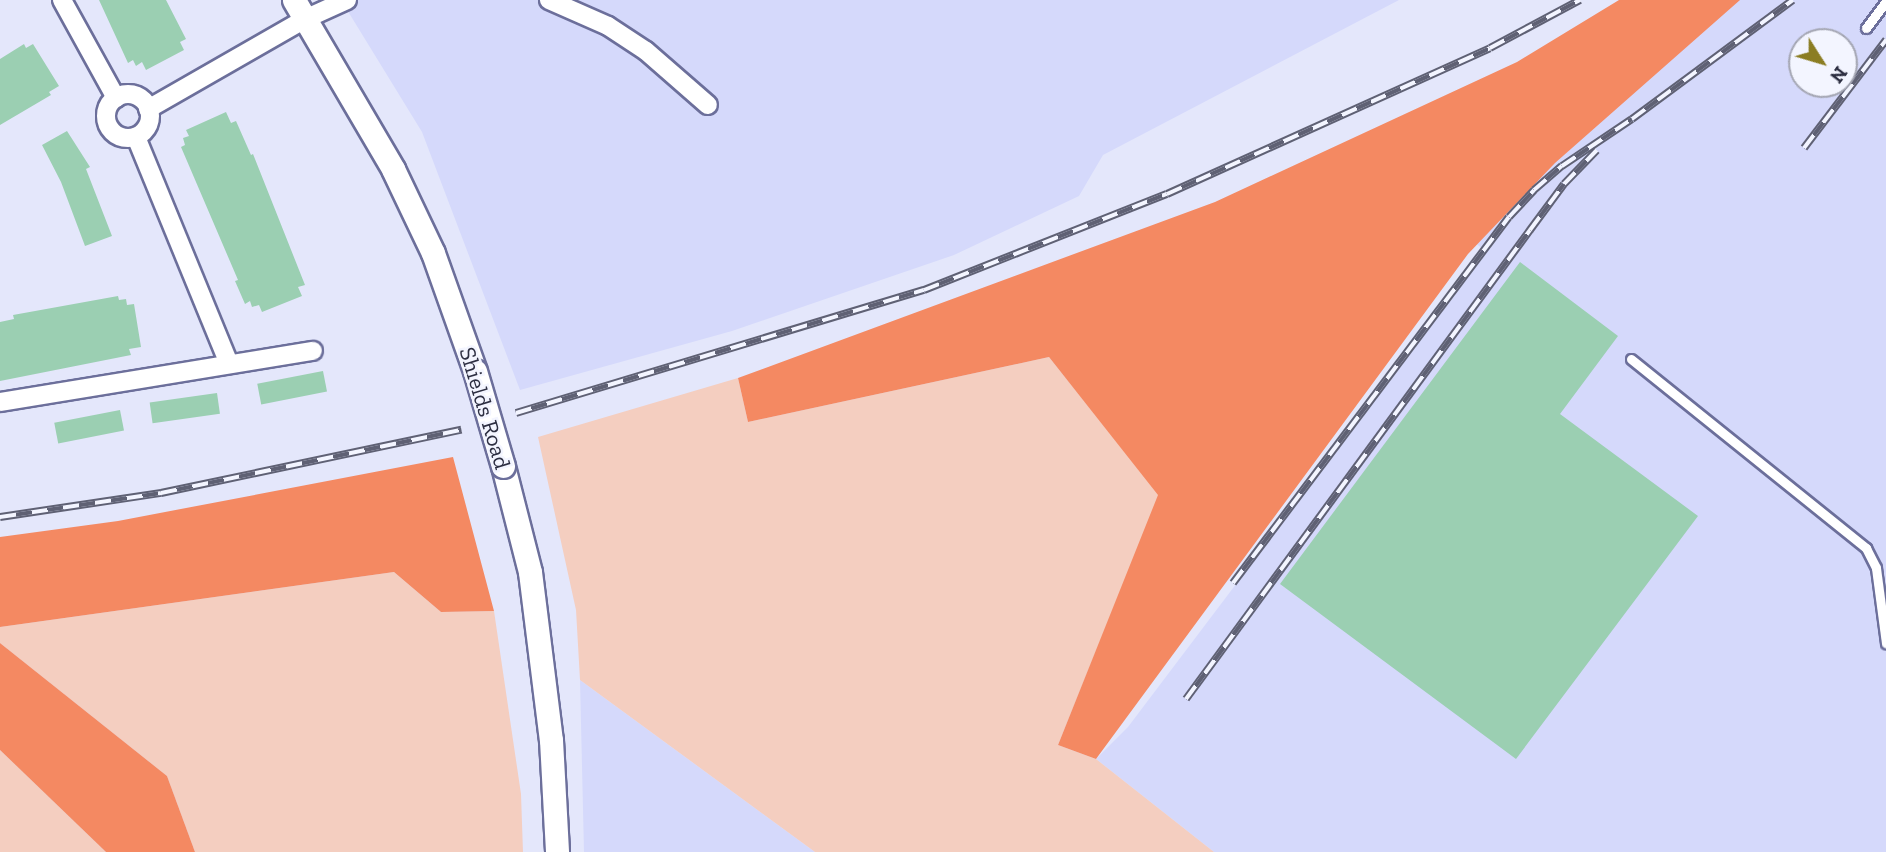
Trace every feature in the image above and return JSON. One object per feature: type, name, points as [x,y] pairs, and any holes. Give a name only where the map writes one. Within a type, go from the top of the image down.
[{"type":"street","points":[[62,0],[116,98]]},
{"type":"street","points":[[148,109],[300,10],[346,0]]},
{"type":"street","points":[[549,0],[608,26],[646,51],[708,105]]},
{"type":"street","name":"Shields Road","points":[[300,10],[393,169],[433,253],[475,371],[530,572],[549,727],[557,852]]},
{"type":"street","points":[[130,94],[137,96],[148,109],[147,127],[136,136],[122,137],[107,123],[107,109],[116,98],[130,94]]},
{"type":"street","points":[[136,136],[229,364]]},
{"type":"street","points":[[0,402],[313,351]]},
{"type":"lane","points":[[1866,28],[1886,1]]},
{"type":"lane","points":[[1631,359],[1866,548],[1876,568],[1886,643]]},
{"type":"shaded area","points":[[341,0],[1399,0],[1103,155],[1079,196],[954,255],[732,331],[520,390],[422,132]]},
{"type":"shaded area","points":[[1619,0],[1740,0],[1555,163],[1468,254],[1096,759],[1058,745],[1158,495],[1049,357],[748,422],[738,378],[1215,202],[1517,62]]},
{"type":"shaded area","points":[[1704,0],[1886,0],[1886,852],[1214,852],[1096,759],[1128,727],[1487,252],[1391,179]]},
{"type":"shaded area","points":[[1049,357],[1159,495],[1058,745],[1096,759],[1214,852],[815,852],[580,680],[576,610],[538,437],[738,378],[748,422]]},
{"type":"shaded area","points":[[453,457],[494,611],[441,612],[394,572],[0,627],[0,537],[118,521]]},
{"type":"shaded area","points":[[394,572],[441,612],[494,611],[521,794],[523,852],[195,852],[167,776],[0,643],[0,627]]},
{"type":"shaded area","points":[[0,643],[167,776],[195,852],[106,852],[0,750]]},
{"type":"shaded area","points":[[580,680],[815,852],[584,852]]},
{"type":"shaded area","points":[[0,750],[106,852],[0,852]]},
{"type":"building","points":[[99,0],[166,0],[186,39],[180,42],[184,50],[146,70],[142,62],[136,66],[133,60],[128,63]]},
{"type":"building","points":[[24,44],[26,48],[33,44],[59,86],[49,92],[51,95],[0,125],[0,59]]},
{"type":"building","points":[[226,112],[231,123],[236,121],[251,155],[253,154],[305,285],[298,287],[302,296],[262,312],[259,305],[252,307],[250,301],[245,304],[235,281],[238,280],[181,147],[185,145],[183,138],[189,136],[186,130]]},
{"type":"building","points":[[67,131],[90,167],[86,169],[112,236],[85,246],[61,182],[42,145]]},
{"type":"building","points":[[1520,262],[1618,336],[1560,414],[1698,516],[1516,759],[1280,584]]},
{"type":"building","points":[[118,296],[119,300],[126,299],[127,305],[134,304],[141,347],[129,349],[131,355],[0,381],[0,322],[14,319],[13,315]]},
{"type":"building","points":[[323,371],[327,392],[261,404],[257,384]]},
{"type":"building","points":[[217,393],[220,414],[153,423],[150,402]]},
{"type":"building","points":[[120,410],[124,431],[58,443],[54,423]]},
{"type":"railway","points":[[516,413],[924,290],[1167,194],[1490,48],[1580,0]]},
{"type":"railway","points":[[1233,583],[1509,217],[1534,190],[1562,166],[1632,119],[1793,0]]},
{"type":"railway","points":[[1804,148],[1886,40]]},
{"type":"railway","points":[[1186,699],[1564,184],[1597,150]]},
{"type":"railway","points":[[0,517],[161,493],[461,430]]}]
